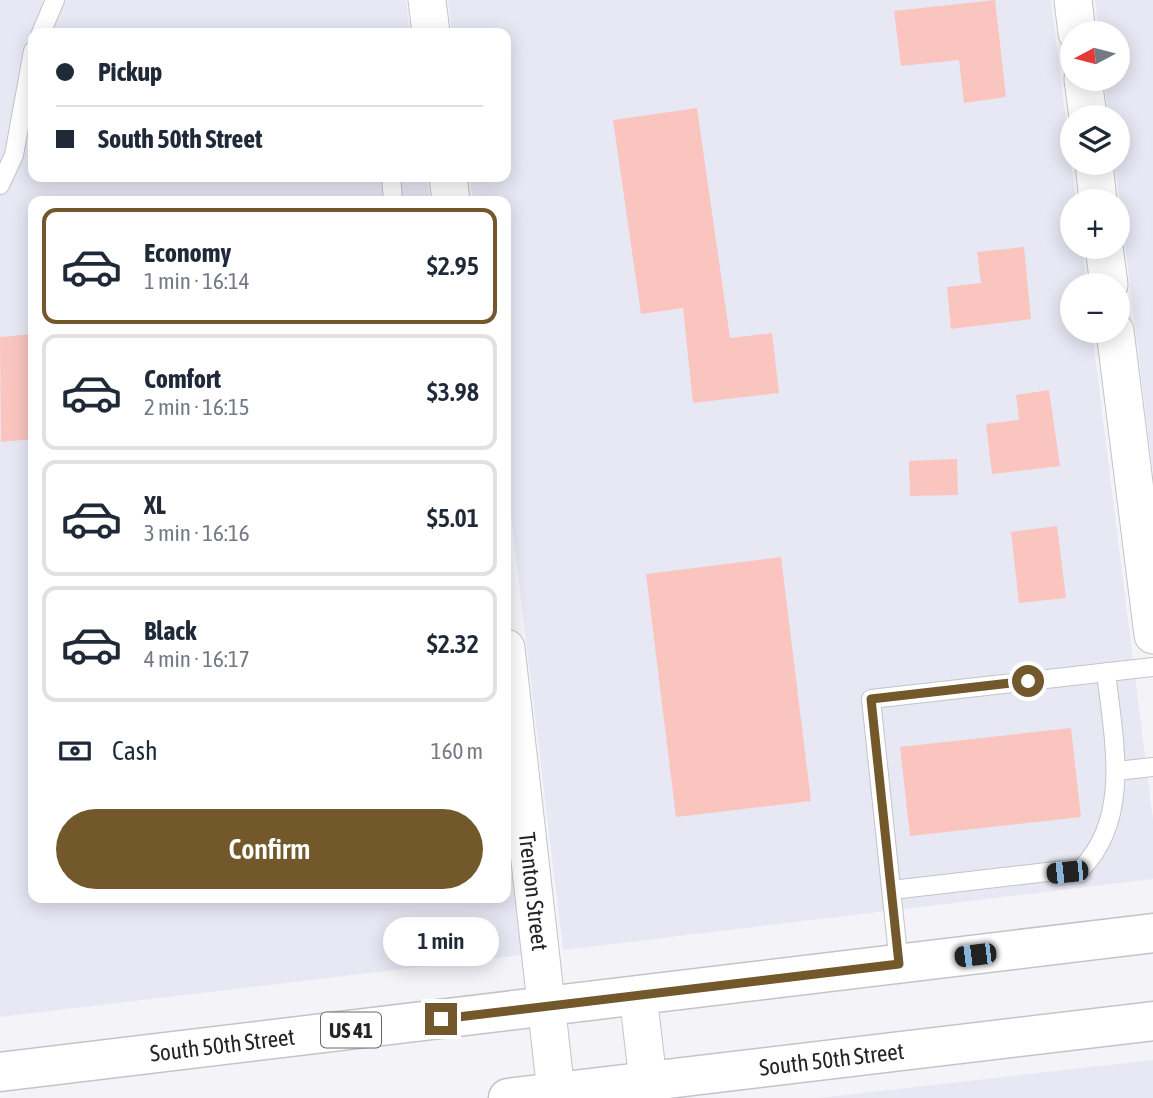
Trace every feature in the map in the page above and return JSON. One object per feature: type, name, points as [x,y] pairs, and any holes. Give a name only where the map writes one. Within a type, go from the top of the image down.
[{"type":"main road","name":"South 50th Street","points":[[0,1072],[1153,933]]},
{"type":"main road","name":"South 50th Street","points":[[508,1098],[556,1092],[649,1090],[1153,1021]]},
{"type":"street","points":[[427,0],[430,28]]},
{"type":"street","points":[[1073,0],[1076,21]]},
{"type":"street","points":[[1116,343],[1153,635]]},
{"type":"street","name":"Trenton Street","points":[[511,732],[517,832],[549,1006],[556,1092]]},
{"type":"street","points":[[638,995],[649,1090]]},
{"type":"lane","points":[[43,28],[55,0]]},
{"type":"lane","points":[[0,185],[14,155],[28,78]]},
{"type":"lane","points":[[899,964],[871,699],[1153,667]]},
{"type":"lane","points":[[892,890],[1082,868],[1098,850],[1110,818],[1117,771],[1106,672]]},
{"type":"lane","points":[[1117,771],[1153,767]]},
{"type":"shaded area","points":[[0,0],[43,0],[44,3],[69,0],[406,0],[409,28],[28,28],[28,182],[428,182],[429,196],[28,196],[28,903],[511,903],[511,870],[521,955],[0,1017]]},
{"type":"shaded area","points":[[448,0],[1051,0],[1060,91],[1062,91],[1064,105],[1060,105],[1060,175],[1073,175],[1075,189],[1060,189],[1060,259],[1084,259],[1085,273],[1060,273],[1060,343],[1094,343],[1153,819],[1153,879],[563,950],[511,516],[511,196],[472,196],[471,182],[511,182],[511,28],[451,28]]},
{"type":"shaded area","points":[[1095,0],[1153,0],[1153,473],[1127,259],[1130,259],[1130,189],[1118,189],[1116,175],[1130,175],[1130,105],[1107,105],[1106,91],[1130,91],[1130,21],[1098,21]]},
{"type":"shaded area","points":[[1153,1060],[1153,1098],[818,1098]]},
{"type":"building","points":[[995,0],[1006,97],[964,103],[959,60],[901,66],[894,11]]},
{"type":"building","points":[[697,108],[730,338],[772,333],[779,393],[693,403],[683,308],[641,314],[613,120]]},
{"type":"building","points":[[1024,247],[1031,319],[951,329],[947,287],[981,283],[977,252]]},
{"type":"building","points":[[28,334],[28,439],[1,442],[0,337]]},
{"type":"building","points":[[1049,390],[1060,466],[992,474],[986,424],[1019,420],[1016,395]]},
{"type":"building","points":[[957,459],[958,495],[910,496],[909,461]]},
{"type":"building","points":[[1057,526],[1066,598],[1019,603],[1011,532]]},
{"type":"building","points":[[781,557],[811,801],[676,817],[646,574]]},
{"type":"building","points":[[1071,728],[1081,817],[910,836],[900,747]]},
{"type":"route","points":[[441,1019],[899,964],[871,699],[1028,681]]}]
